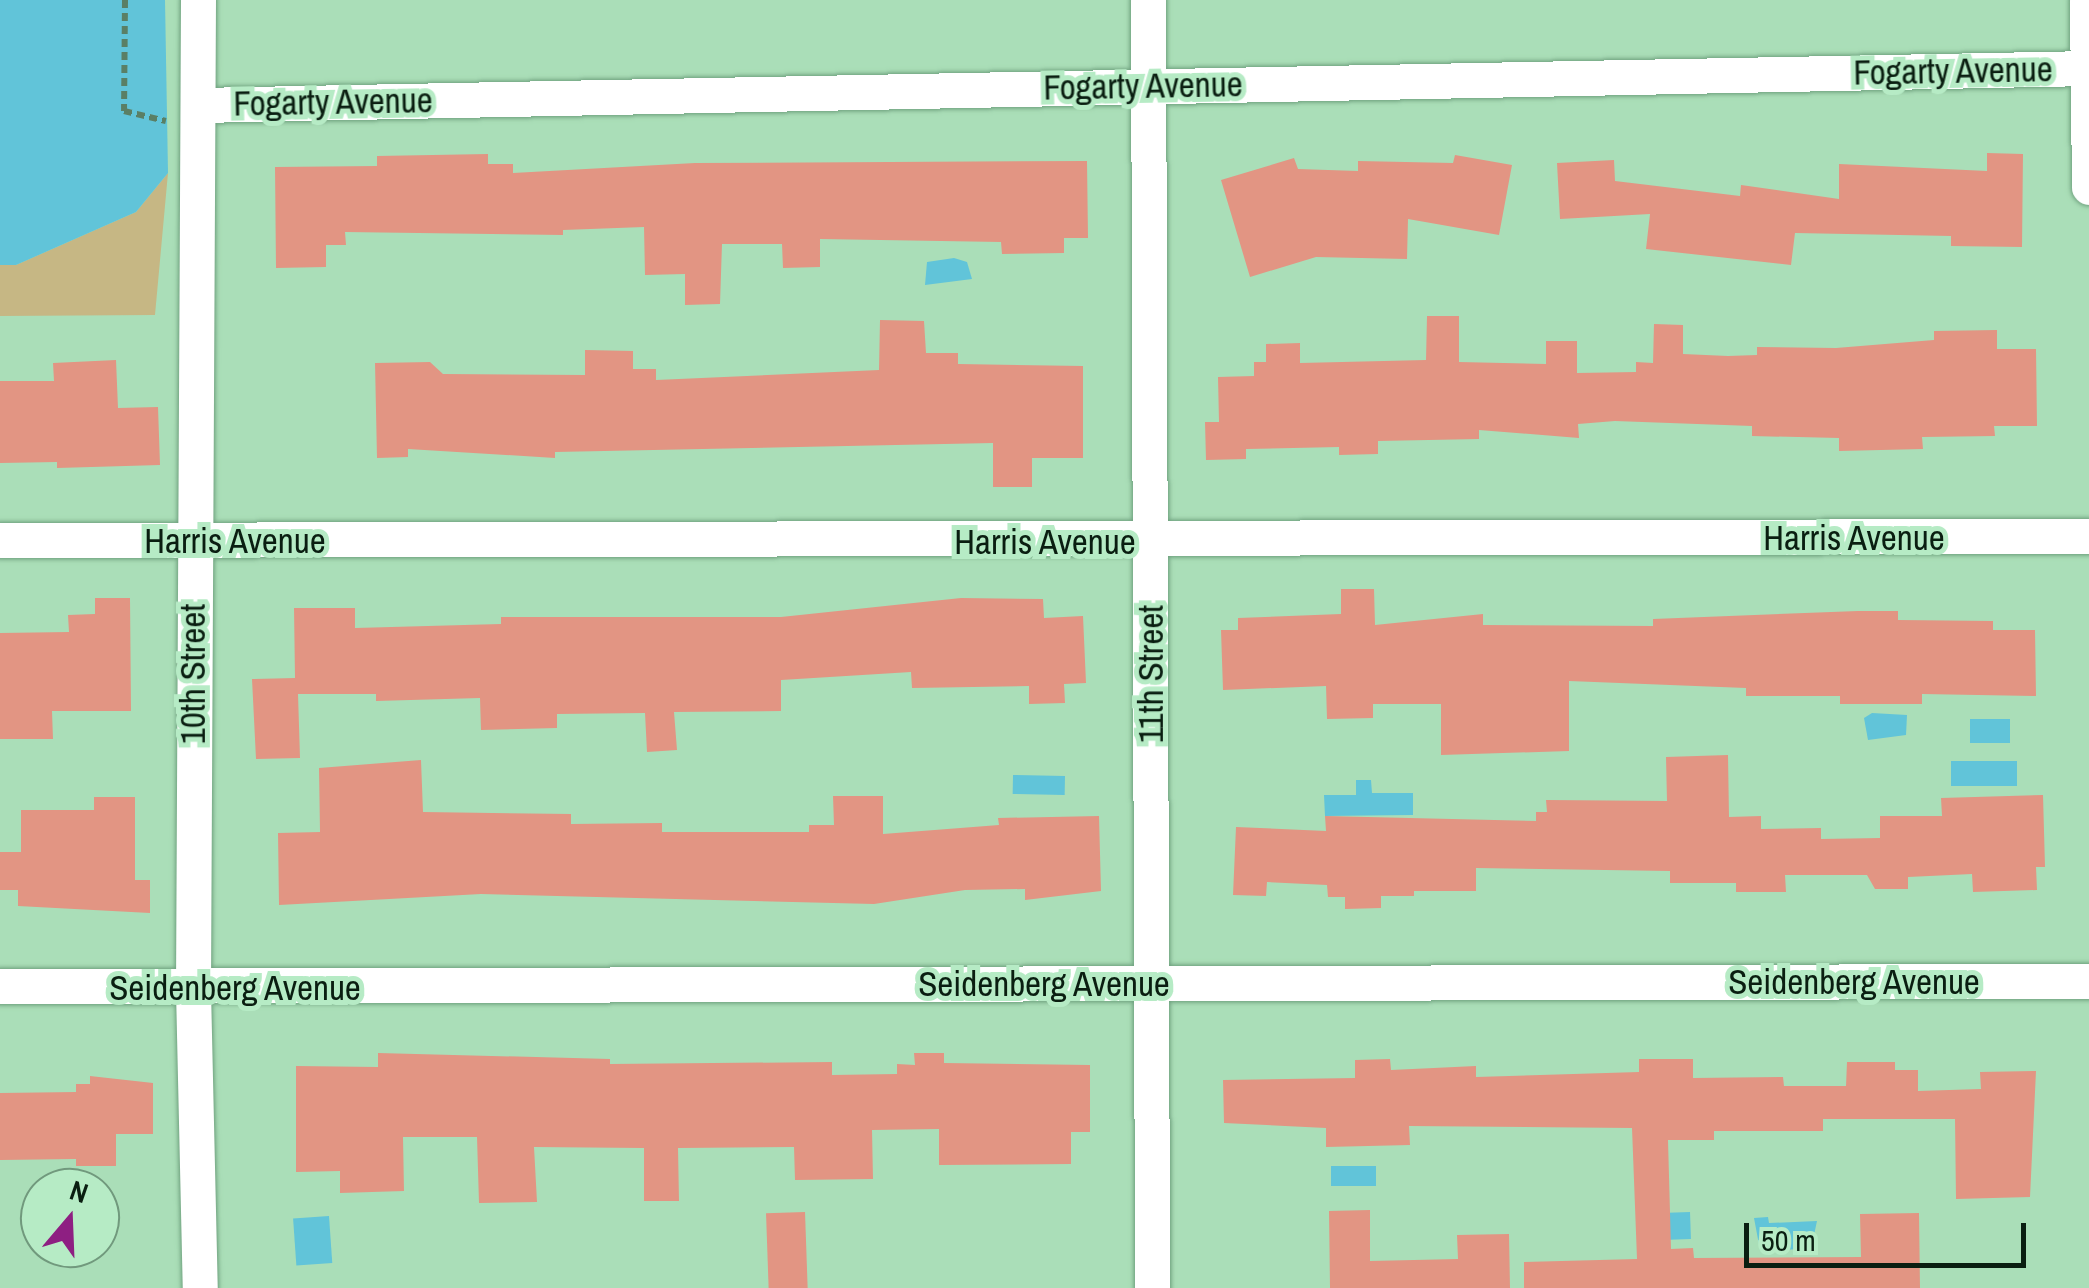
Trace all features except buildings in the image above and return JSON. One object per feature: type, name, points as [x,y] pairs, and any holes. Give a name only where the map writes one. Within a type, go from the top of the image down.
[{"type":"street","name":"10th Street","points":[[198,0],[185,113],[193,541],[193,990],[200,1288]]},
{"type":"street","name":"11th Street","points":[[1148,0],[1152,1288]]},
{"type":"street","points":[[2087,0],[2089,186]]},
{"type":"street","name":"Fogarty Avenue","points":[[185,113],[1150,86],[2088,68]]},
{"type":"street","name":"Harris Avenue","points":[[0,540],[1152,542],[2089,536]]},
{"type":"street","name":"Seidenberg Avenue","points":[[0,986],[193,990],[2089,981]]},
{"type":"path","points":[[124,0],[124,111],[185,113]]},
{"type":"shaded area","points":[[168,173],[155,315],[0,316],[0,265],[16,265],[136,212]]},
{"type":"water","points":[[0,0],[165,0],[168,173],[136,212],[16,265],[0,265]]},
{"type":"water","points":[[954,258],[967,262],[972,279],[925,285],[927,262]]},
{"type":"water","points":[[1872,713],[1907,715],[1906,735],[1868,740],[1864,718]]},
{"type":"water","points":[[1970,719],[2010,719],[2010,743],[1970,743]]},
{"type":"water","points":[[1951,761],[2017,761],[2017,786],[1951,786]]},
{"type":"water","points":[[1013,775],[1065,776],[1065,795],[1013,794]]},
{"type":"water","points":[[1356,780],[1371,780],[1372,793],[1413,793],[1413,815],[1325,816],[1324,795],[1356,795]]},
{"type":"water","points":[[1331,1166],[1376,1166],[1376,1186],[1331,1186]]},
{"type":"water","points":[[1690,1212],[1691,1239],[1640,1241],[1639,1214]]},
{"type":"water","points":[[329,1216],[332,1263],[296,1265],[293,1219]]},
{"type":"water","points":[[1768,1217],[1769,1223],[1817,1221],[1811,1249],[1760,1250],[1754,1218]]}]
